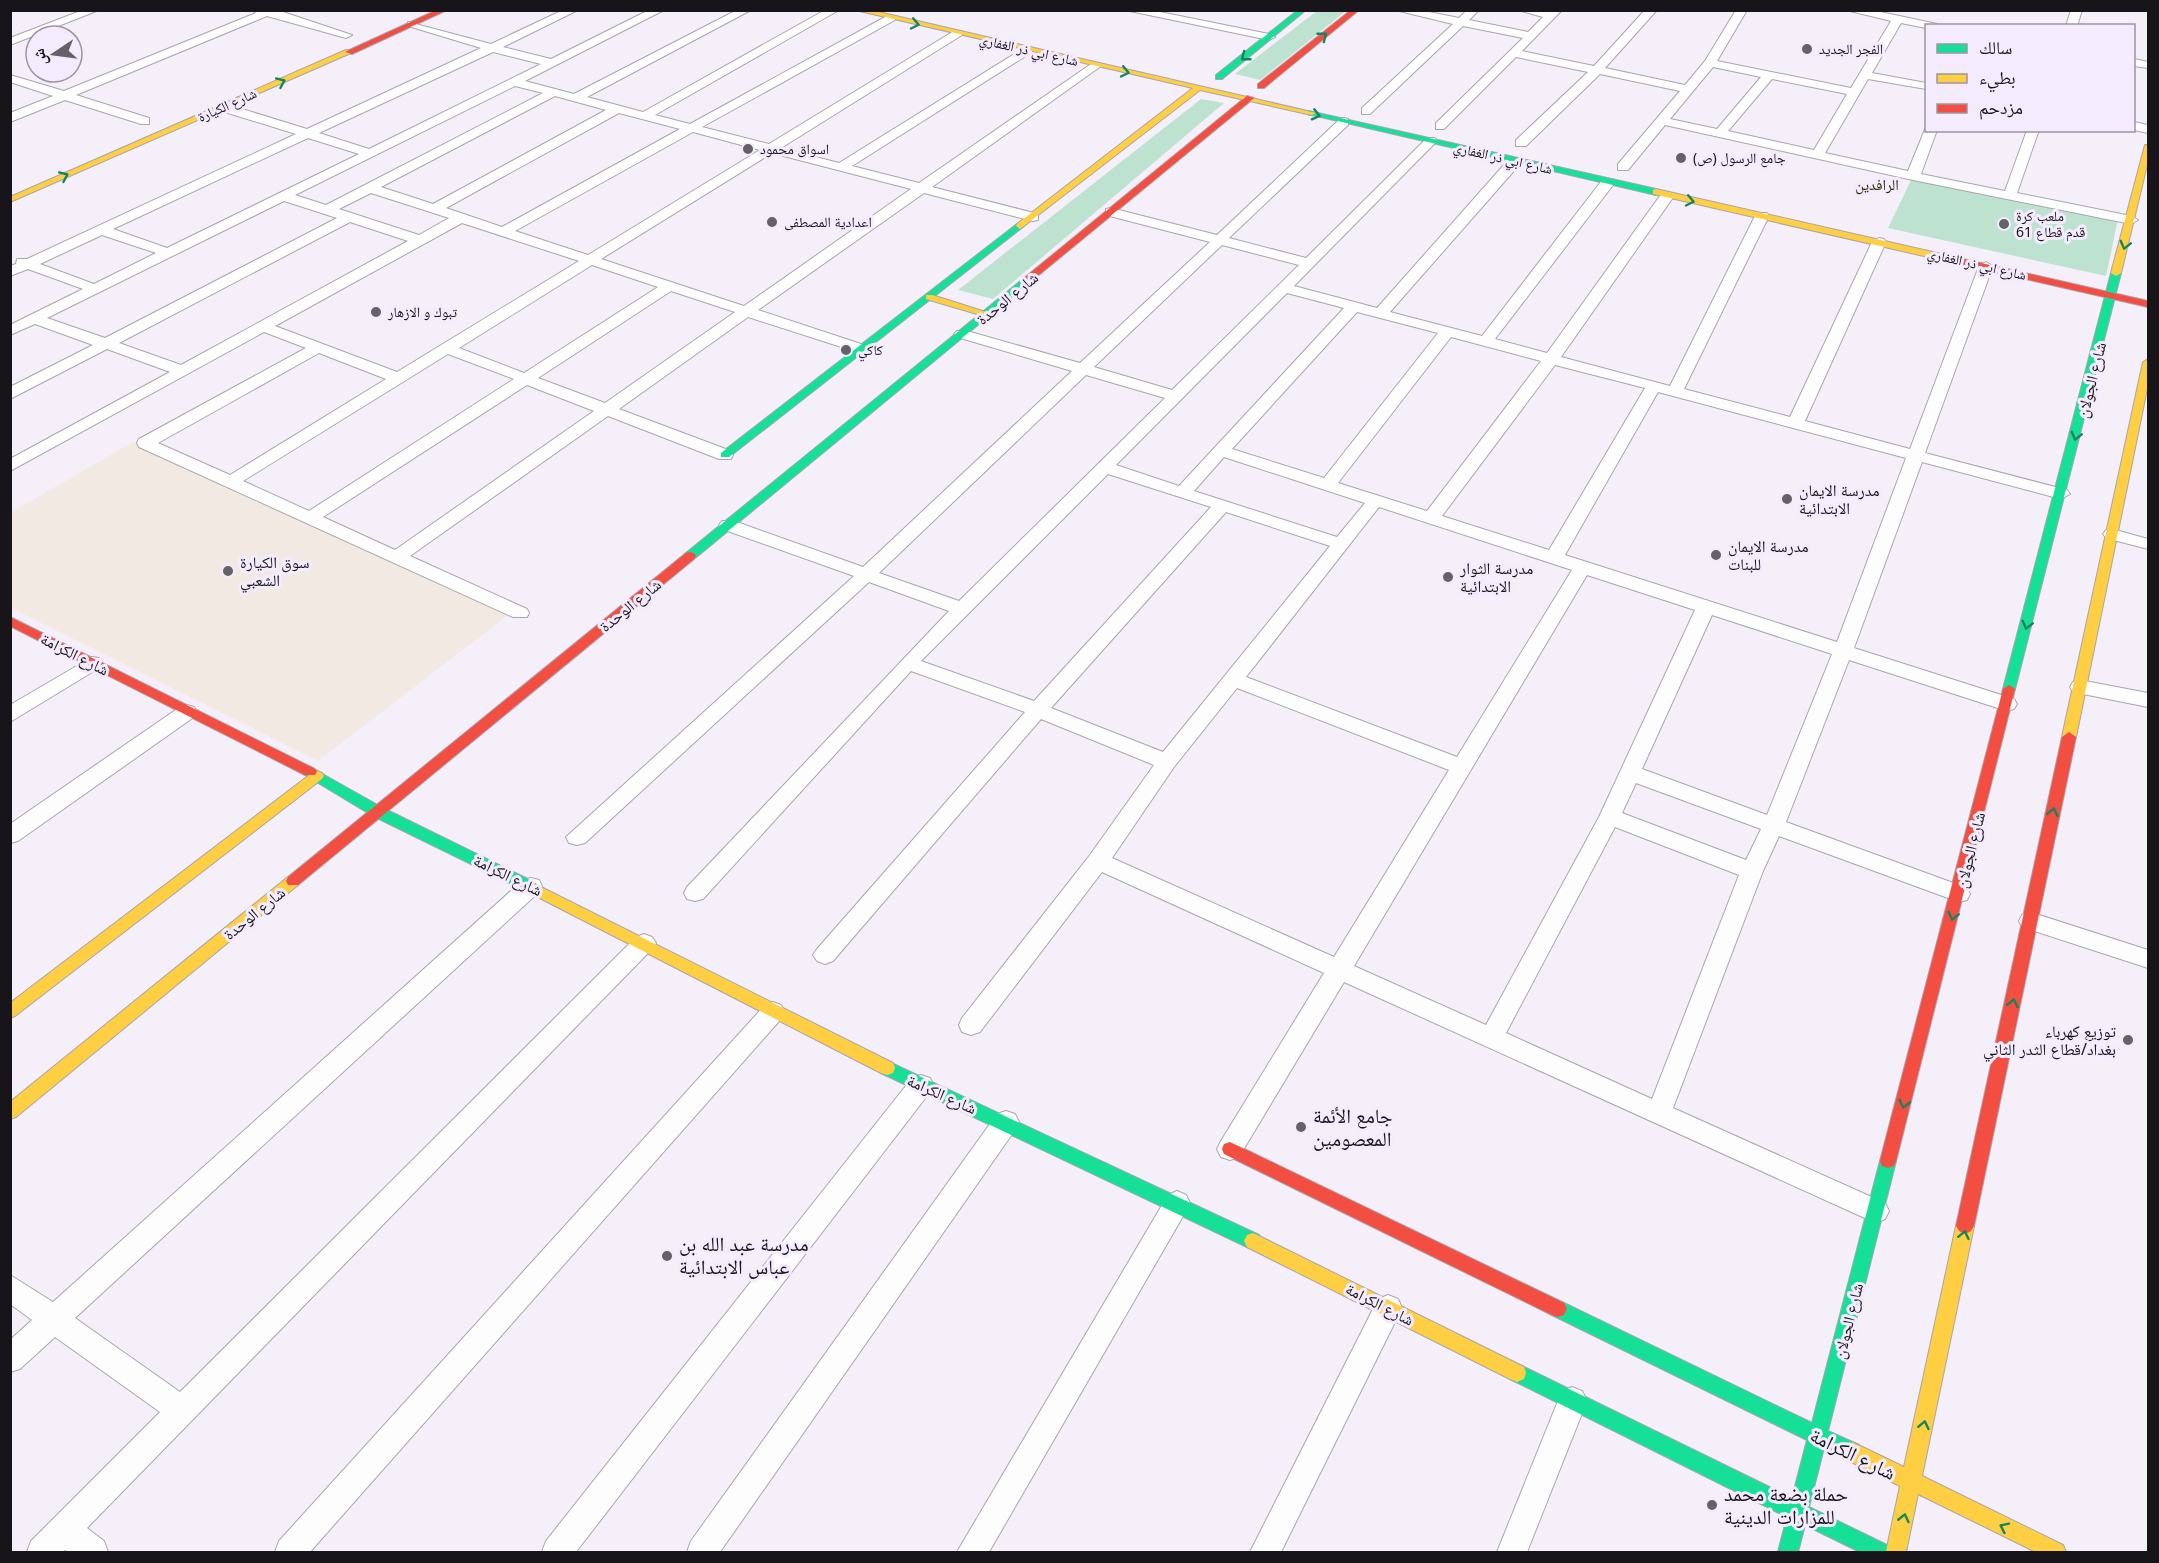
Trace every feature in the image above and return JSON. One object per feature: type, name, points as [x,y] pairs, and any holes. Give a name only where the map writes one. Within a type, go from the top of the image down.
[{"type":"street","points":[[10,42],[94,10]]},
{"type":"street","name":"شارع الكيارة","points":[[10,200],[444,10]]},
{"type":"street","points":[[10,272],[573,10]]},
{"type":"street","points":[[10,331],[659,10]]},
{"type":"street","points":[[576,98],[746,10]]},
{"type":"street","points":[[644,116],[834,10]]},
{"type":"street","name":"شارع ابي ذر الغفاري","points":[[858,10],[1095,66],[1251,98],[1344,122],[1438,130],[1515,160],[1608,183],[2148,303]]},
{"type":"street","name":"شارع ابي ذر الغفاري","points":[[917,10],[1282,91]]},
{"type":"street","points":[[1130,10],[1269,37]]},
{"type":"street","points":[[1167,19],[1179,10]]},
{"type":"street","points":[[1219,77],[1303,10]]},
{"type":"street","points":[[1250,84],[1356,10]]},
{"type":"street","points":[[1400,10],[1531,36]]},
{"type":"street","points":[[1361,110],[1474,10]]},
{"type":"street","points":[[1523,10],[1555,13]]},
{"type":"street","points":[[1515,142],[1598,70],[1652,10]]},
{"type":"street","points":[[1624,167],[1710,63],[1742,10]]},
{"type":"street","points":[[1851,10],[1893,15],[1926,24]]},
{"type":"street","points":[[10,118],[265,11],[350,33]]},
{"type":"street","points":[[694,893],[908,663],[1309,263],[1555,13]]},
{"type":"street","points":[[1818,154],[1865,75],[1893,15]]},
{"type":"street","points":[[503,232],[891,18]]},
{"type":"street","points":[[412,24],[492,48],[553,63]]},
{"type":"street","points":[[324,44],[350,33]]},
{"type":"street","points":[[230,482],[958,33]]},
{"type":"street","points":[[841,167],[1028,50]]},
{"type":"street","points":[[1515,53],[1689,89]]},
{"type":"street","points":[[1710,63],[1855,92]]},
{"type":"street","points":[[397,557],[1095,66]]},
{"type":"street","points":[[1720,133],[1770,74]]},
{"type":"street","points":[[1865,75],[1925,86]]},
{"type":"street","points":[[10,78],[150,119]]},
{"type":"street","points":[[514,82],[1033,217]]},
{"type":"street","points":[[446,348],[725,455],[1199,87]]},
{"type":"street","points":[[327,210],[554,92]]},
{"type":"street","points":[[225,93],[243,98]]},
{"type":"street","name":"شارع الوحدة","points":[[10,1112],[1251,98]]},
{"type":"street","points":[[222,107],[370,153]]},
{"type":"street","points":[[435,209],[617,109]]},
{"type":"street","points":[[1361,110],[1387,115]]},
{"type":"street","points":[[124,130],[150,119]]},
{"type":"street","points":[[1664,121],[1913,176],[2131,220]]},
{"type":"street","points":[[577,837],[866,575],[1344,122]]},
{"type":"street","points":[[1913,176],[1930,132]]},
{"type":"street","points":[[2010,195],[2032,132]]},
{"type":"street","name":"شارع ابي ذر الغفاري","points":[[1515,142],[1541,148]]},
{"type":"street","name":"شارع الجولان","points":[[1788,1552],[2117,278],[2148,147]]},
{"type":"street","points":[[1548,168],[1561,153]]},
{"type":"street","points":[[1380,314],[1515,160]]},
{"type":"street","points":[[1485,342],[1608,183]]},
{"type":"street","points":[[370,188],[862,349]]},
{"type":"street","points":[[283,196],[420,240]]},
{"type":"street","points":[[1431,519],[1551,359],[1667,196]]},
{"type":"street","points":[[1112,212],[1309,263]]},
{"type":"street","points":[[1675,392],[1762,216]]},
{"type":"street","points":[[10,394],[349,217]]},
{"type":"street","points":[[10,466],[460,218]]},
{"type":"street","points":[[102,230],[168,253]]},
{"type":"street","points":[[1795,424],[1879,242]]},
{"type":"street","points":[[10,258],[95,289]]},
{"type":"street","points":[[1659,1113],[1752,871],[1773,826],[1843,651],[1986,266]]},
{"type":"street","points":[[2095,273],[2132,281]]},
{"type":"street","points":[[310,518],[669,286]]},
{"type":"street","points":[[1284,288],[2061,494]]},
{"type":"street","points":[[929,297],[987,314]]},
{"type":"street","points":[[1183,492],[1219,450],[1353,307]]},
{"type":"street","points":[[35,318],[183,371]]},
{"type":"street","points":[[263,327],[399,378]]},
{"type":"street","points":[[1327,485],[1447,332]]},
{"type":"street","points":[[962,334],[1176,396]]},
{"type":"street","points":[[318,348],[145,443],[520,614]]},
{"type":"street","points":[[1896,1552],[2148,362]]},
{"type":"street","points":[[1554,558],[1654,386]]},
{"type":"street","points":[[1219,450],[2007,704]]},
{"type":"street","points":[[1104,467],[1341,544]]},
{"type":"street","points":[[971,1025],[1098,861],[1167,762],[1235,680],[1375,501]]},
{"type":"street","points":[[825,955],[1038,710],[1222,506]]},
{"type":"street","points":[[728,525],[962,609]]},
{"type":"street","points":[[2112,534],[2148,544]]},
{"type":"street","points":[[1230,1149],[1583,567]]},
{"type":"street","points":[[1491,1038],[1610,817],[1706,607]]},
{"type":"street","name":"شارع الكرامة","points":[[10,621],[317,776],[378,812],[644,943],[773,1012],[921,1085],[1006,1122],[1177,1203],[1880,1552]]},
{"type":"street","points":[[10,715],[92,663]]},
{"type":"street","points":[[908,663],[1038,710],[1167,762]]},
{"type":"street","points":[[1235,680],[1326,717],[1462,767]]},
{"type":"street","points":[[2080,687],[2148,700]]},
{"type":"street","points":[[10,835],[188,712]]},
{"type":"street","points":[[1629,772],[1959,894]]},
{"type":"street","points":[[10,1012],[317,776]]},
{"type":"street","points":[[1610,817],[1752,871]]},
{"type":"street","points":[[1098,861],[1876,1211]]},
{"type":"street","points":[[10,1359],[531,886]]},
{"type":"street","points":[[2030,921],[2148,959]]},
{"type":"street","points":[[42,1552],[644,943]]},
{"type":"street","points":[[290,1552],[773,1012]]},
{"type":"street","points":[[557,1552],[921,1085]]},
{"type":"street","points":[[702,1552],[1006,1122]]},
{"type":"street","name":"شارع الكرامة","points":[[1230,1149],[1818,1438],[2056,1552]]},
{"type":"street","points":[[972,1552],[1177,1203]]},
{"type":"street","points":[[10,1288],[182,1411]]},
{"type":"street","points":[[1265,1552],[1388,1308]]},
{"type":"street","points":[[1512,1552],[1572,1401]]},
{"type":"street","points":[[64,1530],[93,1552]]},
{"type":"shaded area","points":[[133,442],[508,615],[318,761],[11,608],[10,513]]},
{"type":"green space","points":[[1317,11],[1346,11],[1260,80],[1235,74]]},
{"type":"green space","points":[[1201,99],[1224,103],[993,299],[958,290]]},
{"type":"green space","name":"ملعب كرة قدم قطاع 61","points":[[1913,176],[2118,219],[2106,276],[1888,228]]},
{"type":"traffic: fast","points":[[1219,77],[1303,10]]},
{"type":"traffic: fast","points":[[1312,113],[1656,192]]},
{"type":"traffic: fast","points":[[725,455],[1020,226]]},
{"type":"traffic: fast","points":[[2009,689],[2116,273]]},
{"type":"traffic: fast","points":[[690,556],[1026,281]]},
{"type":"traffic: fast","points":[[310,772],[378,812],[531,887]]},
{"type":"traffic: fast","points":[[887,1068],[1253,1241]]},
{"type":"traffic: fast","points":[[1788,1552],[1888,1161]]},
{"type":"traffic: fast","points":[[1558,1309],[1852,1452]]},
{"type":"traffic: fast","points":[[1517,1373],[1880,1552]]},
{"type":"traffic: slow","points":[[858,10],[1312,113]]},
{"type":"traffic: slow","points":[[10,200],[349,52]]},
{"type":"traffic: slow","points":[[1020,226],[1199,87]]},
{"type":"traffic: slow","points":[[2116,273],[2148,147]]},
{"type":"traffic: slow","points":[[1656,192],[1937,256]]},
{"type":"traffic: slow","points":[[929,297],[987,314]]},
{"type":"traffic: slow","points":[[2069,737],[2148,362]]},
{"type":"traffic: slow","points":[[10,1012],[317,776]]},
{"type":"traffic: slow","points":[[10,1112],[293,881]]},
{"type":"traffic: slow","points":[[531,887],[887,1068]]},
{"type":"traffic: slow","points":[[1896,1552],[1965,1226]]},
{"type":"traffic: slow","points":[[1253,1241],[1517,1373]]},
{"type":"traffic: slow","points":[[1852,1452],[2056,1552]]},
{"type":"traffic: jam","points":[[349,52],[444,10]]},
{"type":"traffic: jam","points":[[1261,86],[1356,10]]},
{"type":"traffic: jam","points":[[1026,281],[1250,98]]},
{"type":"traffic: jam","points":[[1937,256],[2148,304]]},
{"type":"traffic: jam","points":[[293,881],[690,556]]},
{"type":"traffic: jam","points":[[10,621],[310,772]]},
{"type":"traffic: jam","points":[[1888,1161],[2009,689]]},
{"type":"traffic: jam","points":[[1965,1226],[2069,737]]},
{"type":"traffic: jam","points":[[1230,1149],[1558,1309]]},
{"type":"place","name":"الفجر الجديد","points":[[1807,49]]},
{"type":"place","name":"اسواق محمود","points":[[748,149]]},
{"type":"place","name":"جامع الرسول (ص)","points":[[1681,158]]},
{"type":"place","name":"اعدادية المصطفى","points":[[772,222]]},
{"type":"place","name":"ملعب كرة قدم قطاع 61","points":[[2004,224]]},
{"type":"place","name":"تبوك و الازهار","points":[[376,312]]},
{"type":"place","name":"كاكي","points":[[846,350]]},
{"type":"place","name":"مدرسة الايمان الابتدائية","points":[[1787,499]]},
{"type":"place","name":"مدرسة الايمان للبنات","points":[[1716,555]]},
{"type":"place","name":"سوق الكيارة الشعبي","points":[[228,571]]},
{"type":"place","name":"مدرسة الثوار الابتدائية","points":[[1448,577]]},
{"type":"place","name":"توزيع كهرباء بغداد/قطاع الثدر الثاني","points":[[2128,1040]]},
{"type":"place","name":"جامع الأئمة المعصومين","points":[[1301,1127]]},
{"type":"place","name":"مدرسة عبد الله بن عباس الابتدائية","points":[[667,1256]]},
{"type":"place","name":"حملة بضعة محمد للمزارات الدينية","points":[[1712,1505]]},
{"type":"district","name":"الرافدين","points":[[1877,185]]}]
